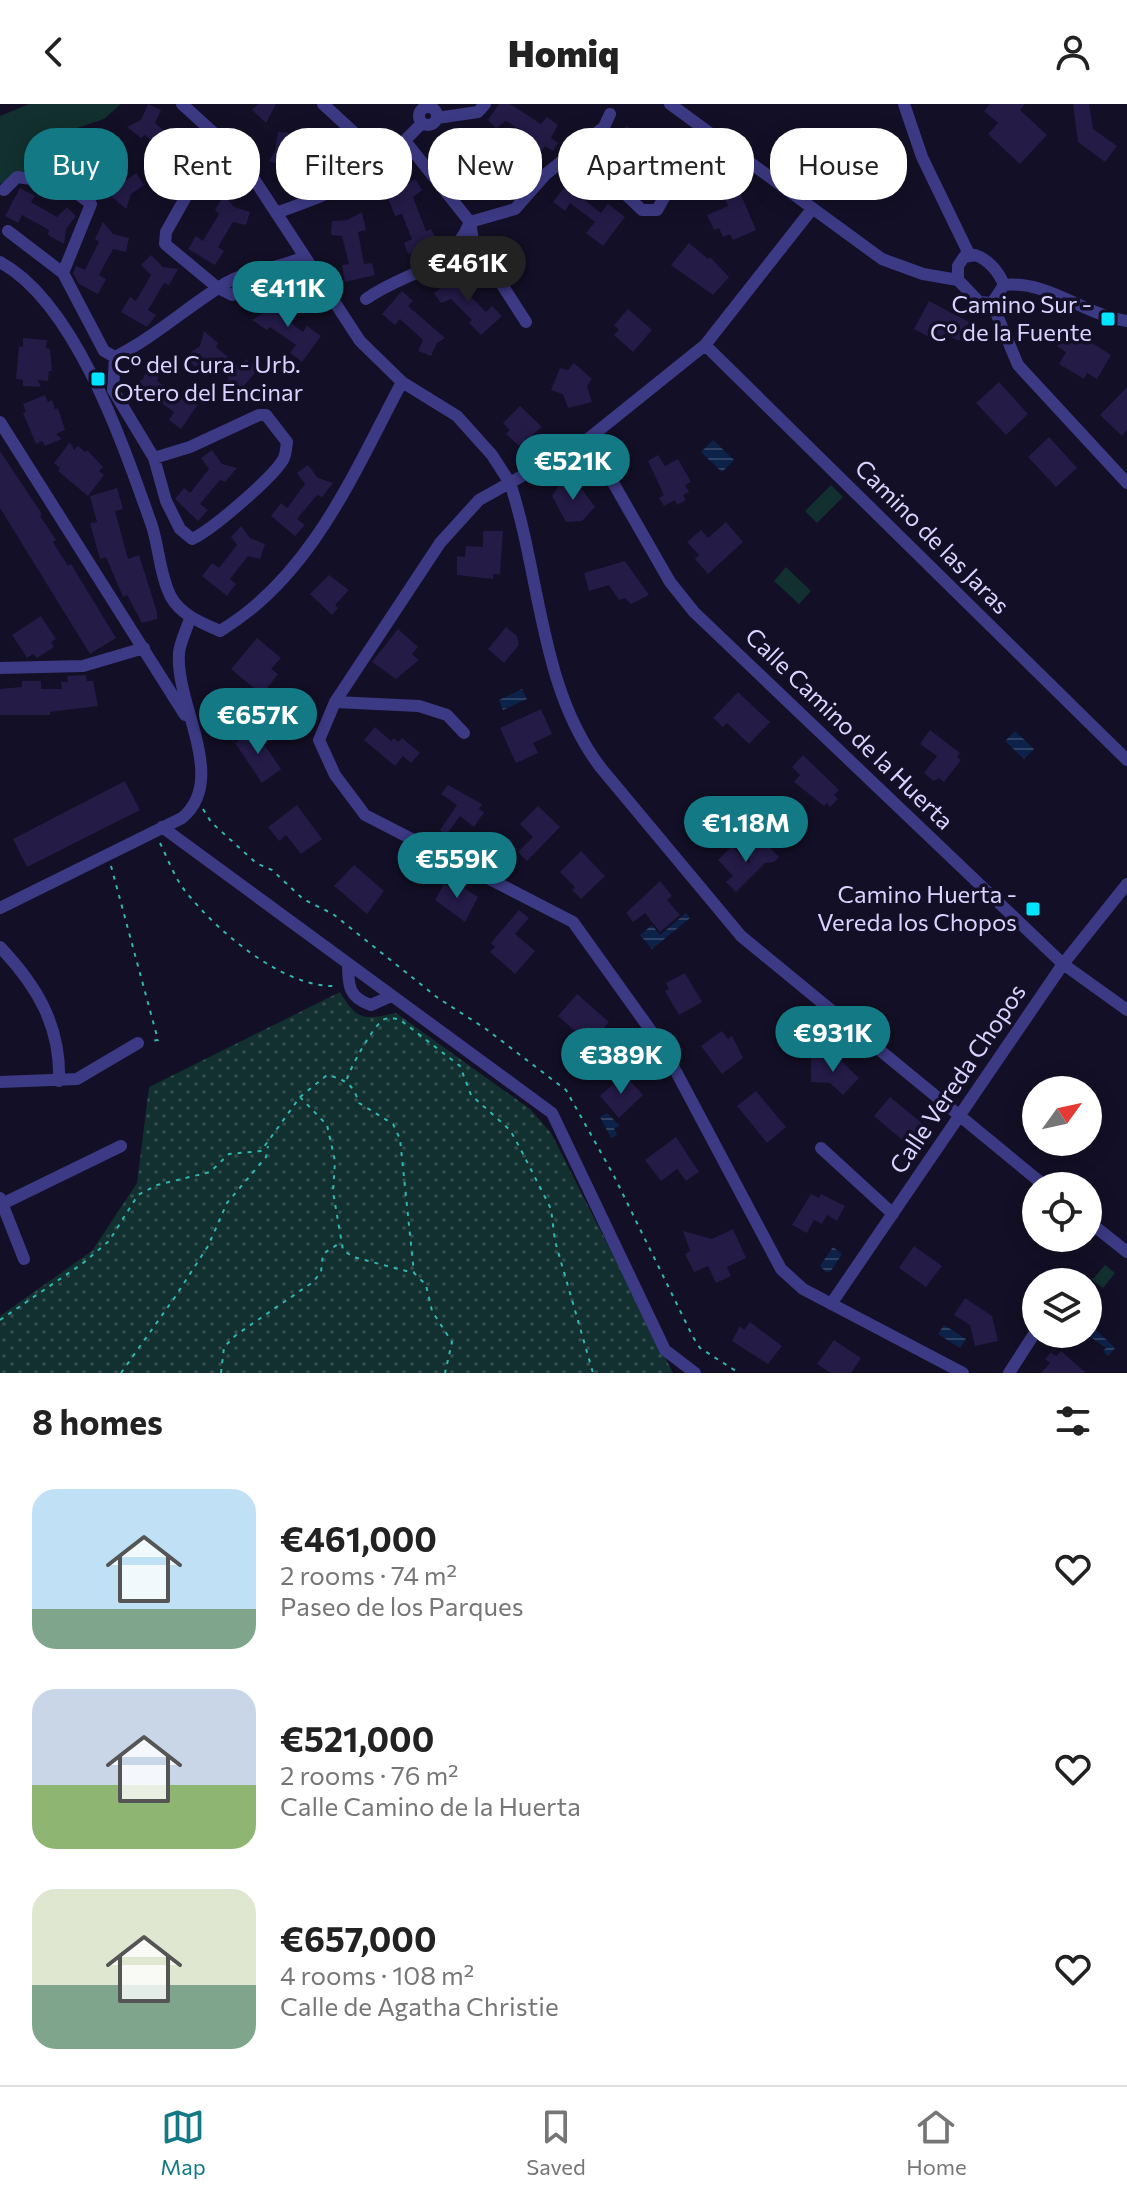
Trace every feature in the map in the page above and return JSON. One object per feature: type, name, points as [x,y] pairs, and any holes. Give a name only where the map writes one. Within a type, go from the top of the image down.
[{"type":"street","points":[[182,104],[239,156],[360,341],[402,382],[457,416],[492,455],[510,483],[562,696],[586,749],[741,936],[1028,1172]]},
{"type":"street","points":[[323,104],[349,128]]},
{"type":"street","points":[[412,134],[422,123],[419,115],[426,107],[433,108],[437,118],[478,112],[485,104]]},
{"type":"street","points":[[670,104],[882,259],[923,274],[958,280],[979,302],[992,303]]},
{"type":"street","points":[[904,104],[927,169],[970,256]]},
{"type":"street","points":[[603,128],[610,114]]},
{"type":"street","points":[[412,150],[470,222],[473,240],[526,322]]},
{"type":"street","points":[[470,222],[508,213],[558,166]]},
{"type":"street","points":[[4,190],[17,177],[24,178]]},
{"type":"street","points":[[63,273],[91,204],[86,200]]},
{"type":"street","points":[[184,200],[166,232],[165,244],[218,288]]},
{"type":"street","points":[[276,213],[310,200]]},
{"type":"street","points":[[632,200],[642,210],[657,210],[664,200]]},
{"type":"street","points":[[812,209],[705,345],[588,439],[479,500],[440,543],[335,702],[319,740],[335,775],[365,815],[573,922],[664,1049],[781,1269],[803,1289],[963,1373]]},
{"type":"street","points":[[366,299],[388,282],[435,266],[462,241],[470,222]]},
{"type":"street","points":[[8,231],[63,273],[104,351],[115,357]]},
{"type":"street","points":[[958,280],[958,266],[970,256],[982,258],[1004,285]]},
{"type":"street","points":[[115,357],[218,288],[263,269],[283,267],[303,257]]},
{"type":"street","points":[[0,262],[24,275],[49,303],[96,387],[153,530],[171,597],[190,618],[220,631],[247,615],[314,545],[402,382]]},
{"type":"street","points":[[992,303],[1004,285]]},
{"type":"street","points":[[1004,285],[1031,285],[1106,316],[1127,321]]},
{"type":"street","points":[[992,303],[1018,365],[1127,483]]},
{"type":"street","name":"Camino de las Jaras","points":[[705,345],[1127,760]]},
{"type":"street","points":[[115,357],[113,390],[154,458],[166,501],[180,529],[192,539],[255,490],[283,460],[287,442],[278,426],[266,415],[259,415],[190,447],[154,458]]},
{"type":"street","points":[[0,422],[189,721]]},
{"type":"street","name":"Calle Camino de la Huerta","points":[[588,439],[670,582],[694,612],[1063,964],[1127,1010]]},
{"type":"street","points":[[0,908],[158,829],[196,806],[202,792],[198,751],[189,721],[179,653],[190,618]]},
{"type":"street","points":[[0,668],[83,666],[144,648]]},
{"type":"street","points":[[335,702],[419,706],[447,715],[464,733]]},
{"type":"street","points":[[158,829],[552,1113],[665,1350],[695,1373]]},
{"type":"street","name":"Calle Vereda Chopos","points":[[831,1304],[1063,964],[1127,884]]},
{"type":"street","points":[[0,947],[45,1004],[56,1034],[59,1081]]},
{"type":"street","points":[[348,964],[348,986],[356,1000],[371,1005],[391,996]]},
{"type":"street","points":[[0,1082],[77,1079],[138,1043]]},
{"type":"street","points":[[24,1259],[1,1203],[121,1146]]},
{"type":"street","points":[[821,1148],[893,1214]]},
{"type":"street","points":[[1102,1232],[1127,1252]]},
{"type":"street","points":[[1009,1373],[1025,1348]]},
{"type":"path","points":[[158,829],[184,890],[214,923],[247,950],[300,978],[327,986],[348,986]]},
{"type":"path","points":[[108,854],[158,1040],[138,1043]]},
{"type":"path","points":[[346,1080],[351,1065],[373,1032],[382,1020],[389,1018],[399,1019],[460,1066],[471,1095],[510,1130],[546,1198],[593,1373]]},
{"type":"path","points":[[0,1320],[82,1264],[109,1241],[138,1195],[157,1185],[210,1172],[229,1154],[261,1151],[300,1097],[327,1075],[346,1080],[359,1103],[393,1124],[400,1139],[414,1273]]},
{"type":"path","points":[[300,1097],[327,1125],[335,1161],[333,1192],[340,1244],[353,1257],[414,1273],[426,1285],[432,1311],[452,1342],[445,1373]]},
{"type":"path","points":[[121,1373],[208,1246],[227,1203],[266,1157],[268,1145]]},
{"type":"path","points":[[221,1373],[224,1347],[236,1335],[313,1282],[321,1272],[323,1254],[340,1244]]},
{"type":"green space","points":[[29,104],[121,104],[104,119],[77,128],[24,128],[24,171],[0,184],[0,116]]},
{"type":"green space","points":[[831,485],[843,497],[817,523],[805,511]]},
{"type":"green space","points":[[786,567],[811,591],[799,604],[774,581]]},
{"type":"green space","points":[[340,992],[352,1008],[363,1016],[396,1013],[530,1109],[551,1133],[673,1373],[0,1373],[0,1316],[92,1251],[137,1183],[149,1087]]},
{"type":"green space","points":[[1105,1265],[1115,1273],[1103,1288],[1102,1287],[1102,1268]]},
{"type":"water","points":[[713,440],[734,460],[722,472],[701,452]]},
{"type":"water","points":[[522,689],[527,699],[503,710],[499,700]]},
{"type":"water","points":[[1015,731],[1034,749],[1024,759],[1005,741]]},
{"type":"water","points":[[686,913],[690,918],[652,949],[640,935],[652,925],[660,935]]},
{"type":"water","points":[[607,1113],[620,1126],[614,1128],[617,1135],[611,1138],[600,1117]]},
{"type":"water","points":[[833,1247],[842,1254],[830,1272],[826,1272],[820,1266]]},
{"type":"water","points":[[944,1325],[966,1339],[960,1348],[938,1334]]},
{"type":"water","points":[[1102,1336],[1115,1348],[1108,1356],[1103,1351],[1106,1348],[1102,1345]]},
{"type":"building","points":[[148,104],[161,110],[155,123],[161,128],[144,128],[141,138],[127,127],[141,120]]},
{"type":"building","points":[[258,104],[276,104],[266,123],[252,110]]},
{"type":"building","points":[[499,104],[510,104],[541,124],[547,117],[558,125],[551,138],[558,143],[553,151],[545,146],[542,151],[542,128],[517,128],[506,121],[496,128],[488,120]]},
{"type":"building","points":[[990,104],[1025,104],[1020,110],[1047,135],[1020,164],[988,134],[998,123],[984,111]]},
{"type":"building","points":[[1073,104],[1089,104],[1093,129],[1117,146],[1105,162],[1078,142]]},
{"type":"building","points":[[276,145],[276,164],[269,161]]},
{"type":"building","points":[[136,173],[144,185],[131,194],[126,209],[116,200],[128,200],[128,179]]},
{"type":"building","points":[[415,179],[422,190],[413,197],[426,231],[431,229],[438,243],[408,254],[404,243],[412,239],[402,214],[395,216],[389,200],[412,200],[412,181]]},
{"type":"building","points":[[20,188],[24,190],[24,200],[32,200],[31,202],[57,217],[67,207],[76,216],[66,229],[64,244],[48,235],[49,230],[22,215],[18,223],[5,216]]},
{"type":"building","points":[[558,196],[558,200],[584,200],[601,213],[608,204],[625,217],[603,246],[586,233],[595,222],[570,203],[565,211],[553,202]]},
{"type":"building","points":[[221,200],[228,200],[234,207],[250,212],[246,225],[233,222],[218,247],[224,251],[215,265],[188,249],[196,236],[203,241],[219,214],[215,210]]},
{"type":"building","points":[[726,200],[743,200],[756,230],[733,240],[730,234],[723,237],[719,228],[714,230],[707,215],[728,206]]},
{"type":"building","points":[[362,212],[366,230],[358,232],[364,264],[372,263],[375,275],[345,282],[342,265],[349,264],[342,236],[331,235],[332,221],[347,220]]},
{"type":"building","points":[[103,222],[113,234],[129,238],[126,252],[113,249],[99,275],[106,279],[98,294],[79,284],[73,273],[76,266],[85,270],[99,242],[95,239]]},
{"type":"building","points":[[689,243],[708,259],[710,257],[729,277],[713,295],[671,265]]},
{"type":"building","points":[[151,255],[163,267],[178,269],[169,285],[164,283],[148,310],[156,315],[147,327],[121,312],[130,297],[136,301],[151,275],[141,265]]},
{"type":"building","points":[[457,270],[468,282],[462,288],[486,312],[492,306],[502,316],[481,335],[469,323],[472,320],[451,299],[441,303],[434,293],[448,283]]},
{"type":"building","points":[[402,291],[413,301],[408,306],[445,338],[437,343],[431,356],[418,351],[423,340],[400,319],[395,325],[382,314]]},
{"type":"building","points":[[271,296],[284,301],[279,314],[303,332],[307,326],[321,336],[302,362],[290,353],[296,345],[270,327],[267,330],[252,320],[265,312]]},
{"type":"building","points":[[929,301],[969,322],[959,341],[945,334],[940,343],[914,329]]},
{"type":"building","points":[[628,309],[652,330],[633,352],[614,335],[619,330],[614,325]]},
{"type":"building","points":[[1068,328],[1111,355],[1097,379],[1087,373],[1084,379],[1059,364],[1066,352],[1057,346]]},
{"type":"building","points":[[204,331],[218,343],[216,347],[240,367],[246,359],[258,369],[238,393],[225,383],[229,378],[206,359],[195,367],[186,356],[200,346]]},
{"type":"building","points":[[23,338],[47,340],[52,371],[49,371],[48,381],[38,380],[41,387],[23,386],[23,380],[16,379],[19,346],[23,347]]},
{"type":"building","points":[[149,363],[162,368],[157,381],[182,399],[186,393],[199,403],[181,429],[169,420],[174,412],[149,394],[145,397],[130,387],[143,379]]},
{"type":"building","points":[[574,363],[592,379],[587,386],[592,402],[568,408],[563,394],[551,390],[560,368],[568,370]]},
{"type":"building","points":[[999,382],[1028,414],[1006,435],[976,403]]},
{"type":"building","points":[[1127,387],[1127,430],[1122,436],[1100,415]]},
{"type":"building","points":[[45,395],[48,402],[52,400],[55,409],[58,408],[65,430],[56,434],[62,439],[45,446],[42,441],[36,444],[23,413],[26,412],[23,404]]},
{"type":"building","points":[[520,406],[542,427],[519,446],[506,434],[510,430],[503,423]]},
{"type":"building","points":[[1049,437],[1077,468],[1056,487],[1028,457]]},
{"type":"building","points":[[70,442],[74,450],[78,446],[85,452],[87,450],[103,467],[99,471],[104,475],[88,496],[58,471],[60,468],[54,463]]},
{"type":"building","points":[[212,450],[222,464],[237,468],[225,482],[220,480],[200,504],[208,510],[198,521],[175,499],[184,488],[190,493],[209,469],[201,458]]},
{"type":"building","points":[[0,451],[42,514],[40,516],[56,540],[53,542],[68,566],[71,564],[116,638],[90,654],[0,508]]},
{"type":"building","points":[[658,455],[665,466],[678,459],[691,482],[685,485],[689,492],[683,495],[686,500],[677,505],[675,500],[664,506],[659,498],[664,495],[648,461]]},
{"type":"building","points":[[308,465],[318,478],[333,483],[322,497],[317,495],[297,519],[305,525],[295,536],[271,516],[281,503],[287,508],[305,484],[297,473]]},
{"type":"building","points":[[575,480],[595,507],[582,521],[566,522],[552,496],[561,482]]},
{"type":"building","points":[[117,488],[123,509],[115,511],[128,559],[139,555],[157,612],[157,619],[142,623],[127,595],[123,597],[106,557],[100,559],[90,523],[97,522],[90,496]]},
{"type":"building","points":[[726,522],[743,542],[708,574],[695,559],[699,555],[687,542],[701,530],[708,538]]},
{"type":"building","points":[[241,526],[250,538],[265,544],[260,559],[248,556],[230,579],[236,584],[227,596],[202,576],[212,563],[219,568],[237,545],[231,537]]},
{"type":"building","points":[[483,531],[503,531],[500,574],[493,574],[493,579],[457,575],[457,556],[465,557],[466,546],[483,547]]},
{"type":"building","points":[[625,561],[649,595],[631,604],[625,598],[619,600],[609,585],[589,591],[584,573]]},
{"type":"building","points":[[329,575],[349,590],[335,605],[338,608],[332,615],[310,594]]},
{"type":"building","points":[[41,616],[56,639],[51,642],[54,647],[37,658],[33,654],[27,658],[12,635]]},
{"type":"building","points":[[506,627],[517,636],[519,645],[504,663],[488,649]]},
{"type":"building","points":[[398,629],[418,647],[412,654],[419,660],[396,679],[372,662]]},
{"type":"building","points":[[257,638],[281,658],[271,669],[278,674],[262,695],[231,669]]},
{"type":"building","points":[[86,675],[87,681],[93,681],[98,706],[50,712],[50,715],[0,715],[0,689],[22,687],[22,681],[41,681],[41,689],[62,689],[61,682],[68,682],[67,676]]},
{"type":"building","points":[[738,692],[770,722],[749,744],[727,723],[723,727],[713,718]]},
{"type":"building","points":[[541,709],[552,734],[533,743],[538,753],[516,763],[500,728]]},
{"type":"building","points":[[375,727],[391,741],[394,738],[398,742],[402,738],[420,753],[411,763],[403,756],[395,766],[364,740]]},
{"type":"building","points":[[254,730],[281,769],[262,783],[235,743]]},
{"type":"building","points":[[930,730],[960,753],[957,757],[961,760],[944,782],[939,778],[934,781],[924,773],[937,756],[920,744]]},
{"type":"building","points":[[803,755],[839,790],[834,795],[838,799],[830,807],[827,803],[824,806],[794,782],[800,775],[792,767]]},
{"type":"building","points":[[125,781],[140,810],[27,867],[13,839]]},
{"type":"building","points":[[448,785],[482,804],[479,809],[484,812],[474,827],[460,816],[446,835],[440,830],[457,805],[441,794]]},
{"type":"building","points":[[297,805],[322,839],[301,854],[286,835],[279,841],[268,827]]},
{"type":"building","points":[[538,806],[560,827],[527,861],[518,852],[533,837],[520,824]]},
{"type":"building","points":[[764,842],[779,857],[774,862],[765,863],[736,892],[726,882],[733,876],[718,860],[732,846],[749,864],[753,844]]},
{"type":"building","points":[[581,851],[605,876],[581,899],[572,890],[575,887],[560,872]]},
{"type":"building","points":[[354,865],[384,891],[367,914],[334,886]]},
{"type":"building","points":[[453,881],[478,897],[465,922],[435,900],[444,884],[449,887]]},
{"type":"building","points":[[660,881],[672,896],[667,900],[680,915],[660,932],[645,913],[633,922],[626,913]]},
{"type":"building","points":[[519,910],[529,918],[515,934],[535,951],[515,974],[490,952],[495,947],[491,943]]},
{"type":"building","points":[[685,973],[702,1002],[679,1015],[665,991],[669,989],[666,983]]},
{"type":"building","points":[[577,994],[609,1022],[592,1042],[586,1037],[578,1047],[570,1041],[577,1033],[558,1016]]},
{"type":"building","points":[[722,1031],[728,1039],[732,1036],[743,1058],[722,1074],[701,1046]]},
{"type":"building","points":[[811,1058],[839,1059],[859,1078],[843,1095],[830,1083],[811,1082]]},
{"type":"building","points":[[624,1074],[643,1095],[619,1118],[600,1096]]},
{"type":"building","points":[[756,1091],[786,1127],[767,1143],[737,1106]]},
{"type":"building","points":[[890,1097],[924,1125],[908,1145],[874,1116]]},
{"type":"building","points":[[676,1137],[699,1172],[686,1181],[677,1169],[661,1181],[645,1160]]},
{"type":"building","points":[[811,1194],[819,1198],[821,1194],[845,1206],[837,1221],[827,1215],[822,1224],[814,1220],[807,1233],[792,1225]]},
{"type":"building","points":[[733,1229],[746,1258],[727,1267],[731,1276],[716,1283],[708,1266],[694,1272],[685,1254],[690,1251],[683,1231],[712,1239]]},
{"type":"building","points":[[914,1246],[942,1266],[926,1287],[899,1268]]},
{"type":"building","points":[[965,1298],[992,1316],[998,1341],[975,1346],[970,1325],[954,1315]]},
{"type":"building","points":[[750,1322],[782,1346],[768,1364],[732,1341],[740,1326],[744,1330]]},
{"type":"building","points":[[834,1340],[861,1358],[851,1373],[830,1373],[817,1364]]},
{"type":"building","points":[[1061,1351],[1086,1373],[1041,1373],[1050,1363],[1045,1359],[1051,1352],[1056,1356]]},
{"type":"place","name":"Camino Sur - Cº de la Fuente","points":[[1108,319]]},
{"type":"place","name":"Cº del Cura - Urb. Otero del Encinar","points":[[98,379]]},
{"type":"place","name":"Camino Huerta - Vereda los Chopos","points":[[1033,909]]}]
